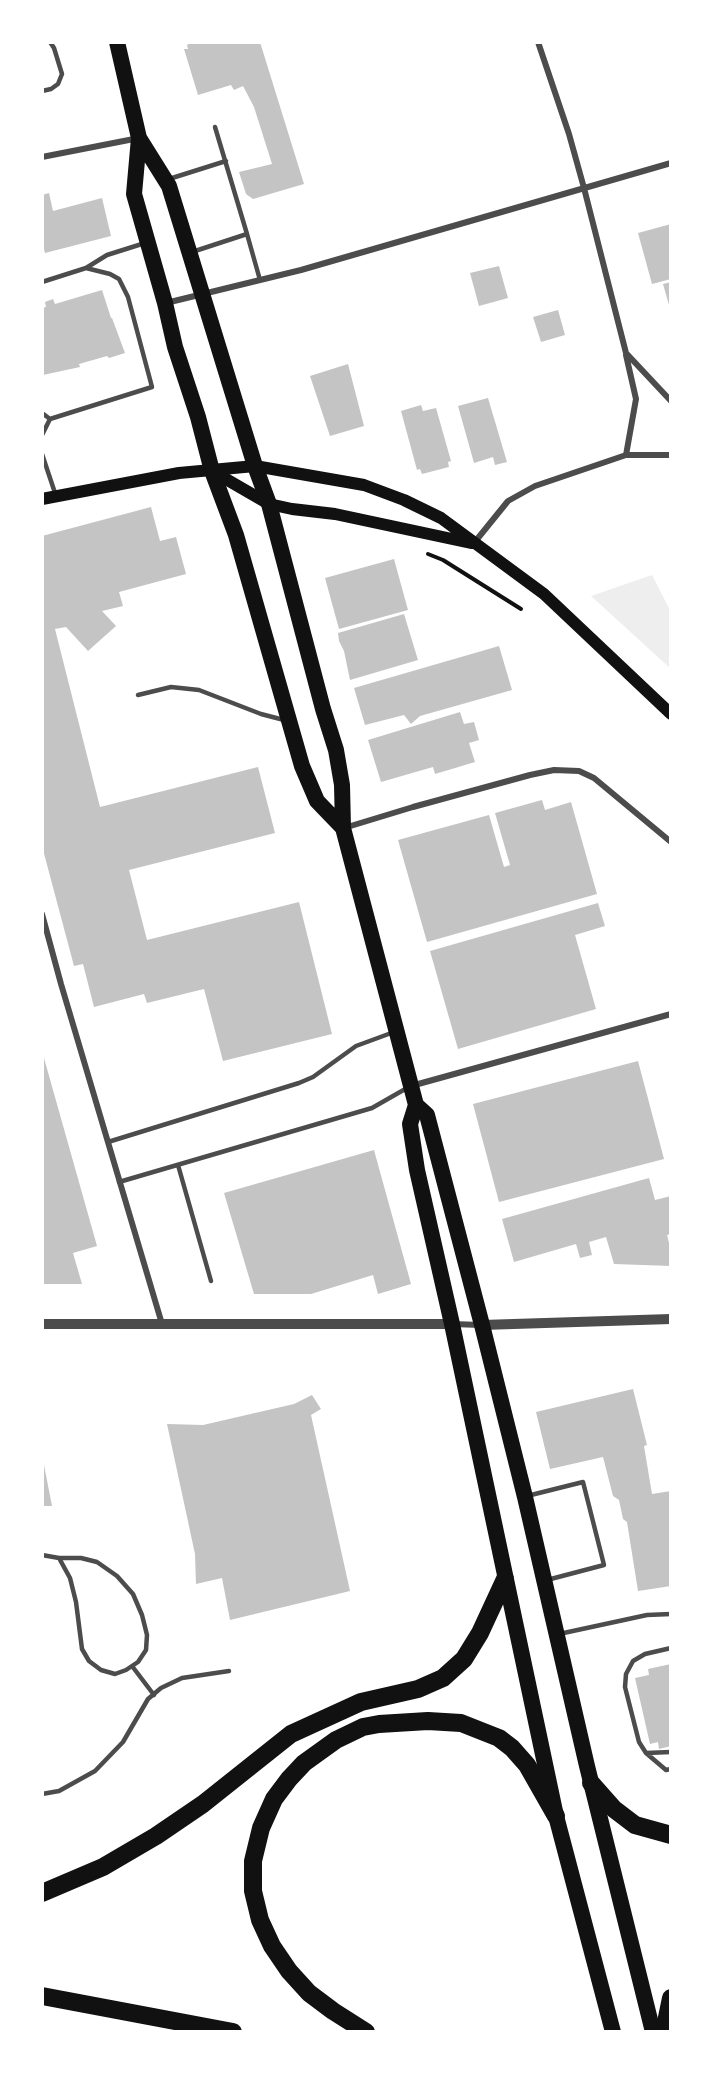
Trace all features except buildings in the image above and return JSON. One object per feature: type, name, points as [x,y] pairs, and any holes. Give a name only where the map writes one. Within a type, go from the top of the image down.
[{"type":"highway","points":[[117,42],[139,138],[134,194],[175,346],[198,417],[212,471],[236,535],[302,766],[317,801],[343,828]]},
{"type":"highway","points":[[139,138],[169,186],[268,504],[323,710],[336,750],[342,785],[343,828],[416,1105],[410,1124],[417,1170],[452,1324],[556,1816],[612,2032]]},
{"type":"highway","points":[[416,1105],[427,1115],[482,1325],[558,1635],[591,1784],[653,2032]]},
{"type":"highway","points":[[42,1893],[103,1867],[156,1836],[203,1804],[291,1734],[361,1702],[418,1689],[443,1678],[464,1659],[470,1650],[505,1579]]},
{"type":"highway","points":[[366,2032],[309,1993],[289,1971],[272,1946],[260,1920],[253,1891],[253,1861],[261,1828],[274,1799],[289,1779],[304,1763],[336,1740],[363,1728],[379,1724],[428,1721],[461,1723],[499,1738],[512,1748],[527,1765],[556,1816]]},
{"type":"highway","points":[[591,1784],[614,1809],[635,1825],[671,1835]]},
{"type":"highway","points":[[42,1996],[233,2032]]},
{"type":"highway","points":[[664,2032],[671,1998]]},
{"type":"main road","points":[[42,499],[179,473],[255,466],[364,485],[404,500],[441,518],[544,594],[671,714]]},
{"type":"main road","points":[[212,471],[268,504],[335,514],[474,543]]},
{"type":"street","points":[[538,42],[584,188],[626,352],[636,399],[626,455]]},
{"type":"street","points":[[42,157],[139,138]]},
{"type":"street","points":[[165,303],[301,270],[671,163]]},
{"type":"street","points":[[626,352],[671,401]]},
{"type":"street","points":[[474,543],[508,501],[535,486],[626,455],[671,454]]},
{"type":"street","points":[[343,828],[530,775],[554,770],[579,771],[594,778],[671,842]]},
{"type":"street","points":[[42,914],[162,1324]]},
{"type":"street","points":[[411,1086],[671,1014]]},
{"type":"street","points":[[42,1324],[482,1325],[671,1319]]},
{"type":"lane","points":[[42,91],[58,84],[62,74],[50,42]]},
{"type":"lane","points":[[215,127],[260,280]]},
{"type":"lane","points":[[165,180],[226,161]]},
{"type":"lane","points":[[189,252],[248,234]]},
{"type":"lane","points":[[42,282],[86,268],[107,255],[148,242]]},
{"type":"lane","points":[[42,435],[50,419],[152,387],[128,297],[119,279],[110,274],[86,268]]},
{"type":"lane","points":[[42,413],[50,419]]},
{"type":"lane","points":[[42,454],[56,496]]},
{"type":"lane","points":[[138,695],[171,687],[199,690],[261,714],[289,722]]},
{"type":"lane","points":[[108,1142],[299,1083],[313,1077],[356,1046],[397,1031]]},
{"type":"lane","points":[[119,1182],[372,1108],[411,1086]]},
{"type":"lane","points":[[178,1165],[211,1281]]},
{"type":"lane","points":[[525,1497],[583,1482],[604,1565],[545,1581]]},
{"type":"lane","points":[[42,1555],[81,1558],[97,1562],[117,1576],[134,1594],[147,1635],[146,1650],[138,1662],[115,1674],[101,1670],[89,1661],[82,1649],[76,1602],[70,1578],[58,1558]]},
{"type":"lane","points":[[558,1635],[646,1616],[671,1614]]},
{"type":"lane","points":[[671,1648],[645,1654],[633,1661],[626,1674],[625,1687],[639,1742],[646,1753],[666,1770],[671,1769]]},
{"type":"lane","points":[[132,1666],[154,1695]]},
{"type":"lane","points":[[42,1794],[59,1791],[95,1771],[123,1742],[148,1699],[161,1688],[183,1678],[229,1671]]},
{"type":"lane","points":[[646,1753],[671,1752]]},
{"type":"path","points":[[422,551],[443,560],[521,609]]},
{"type":"shaded area","points":[[652,575],[671,612],[671,669],[591,596]]}]
